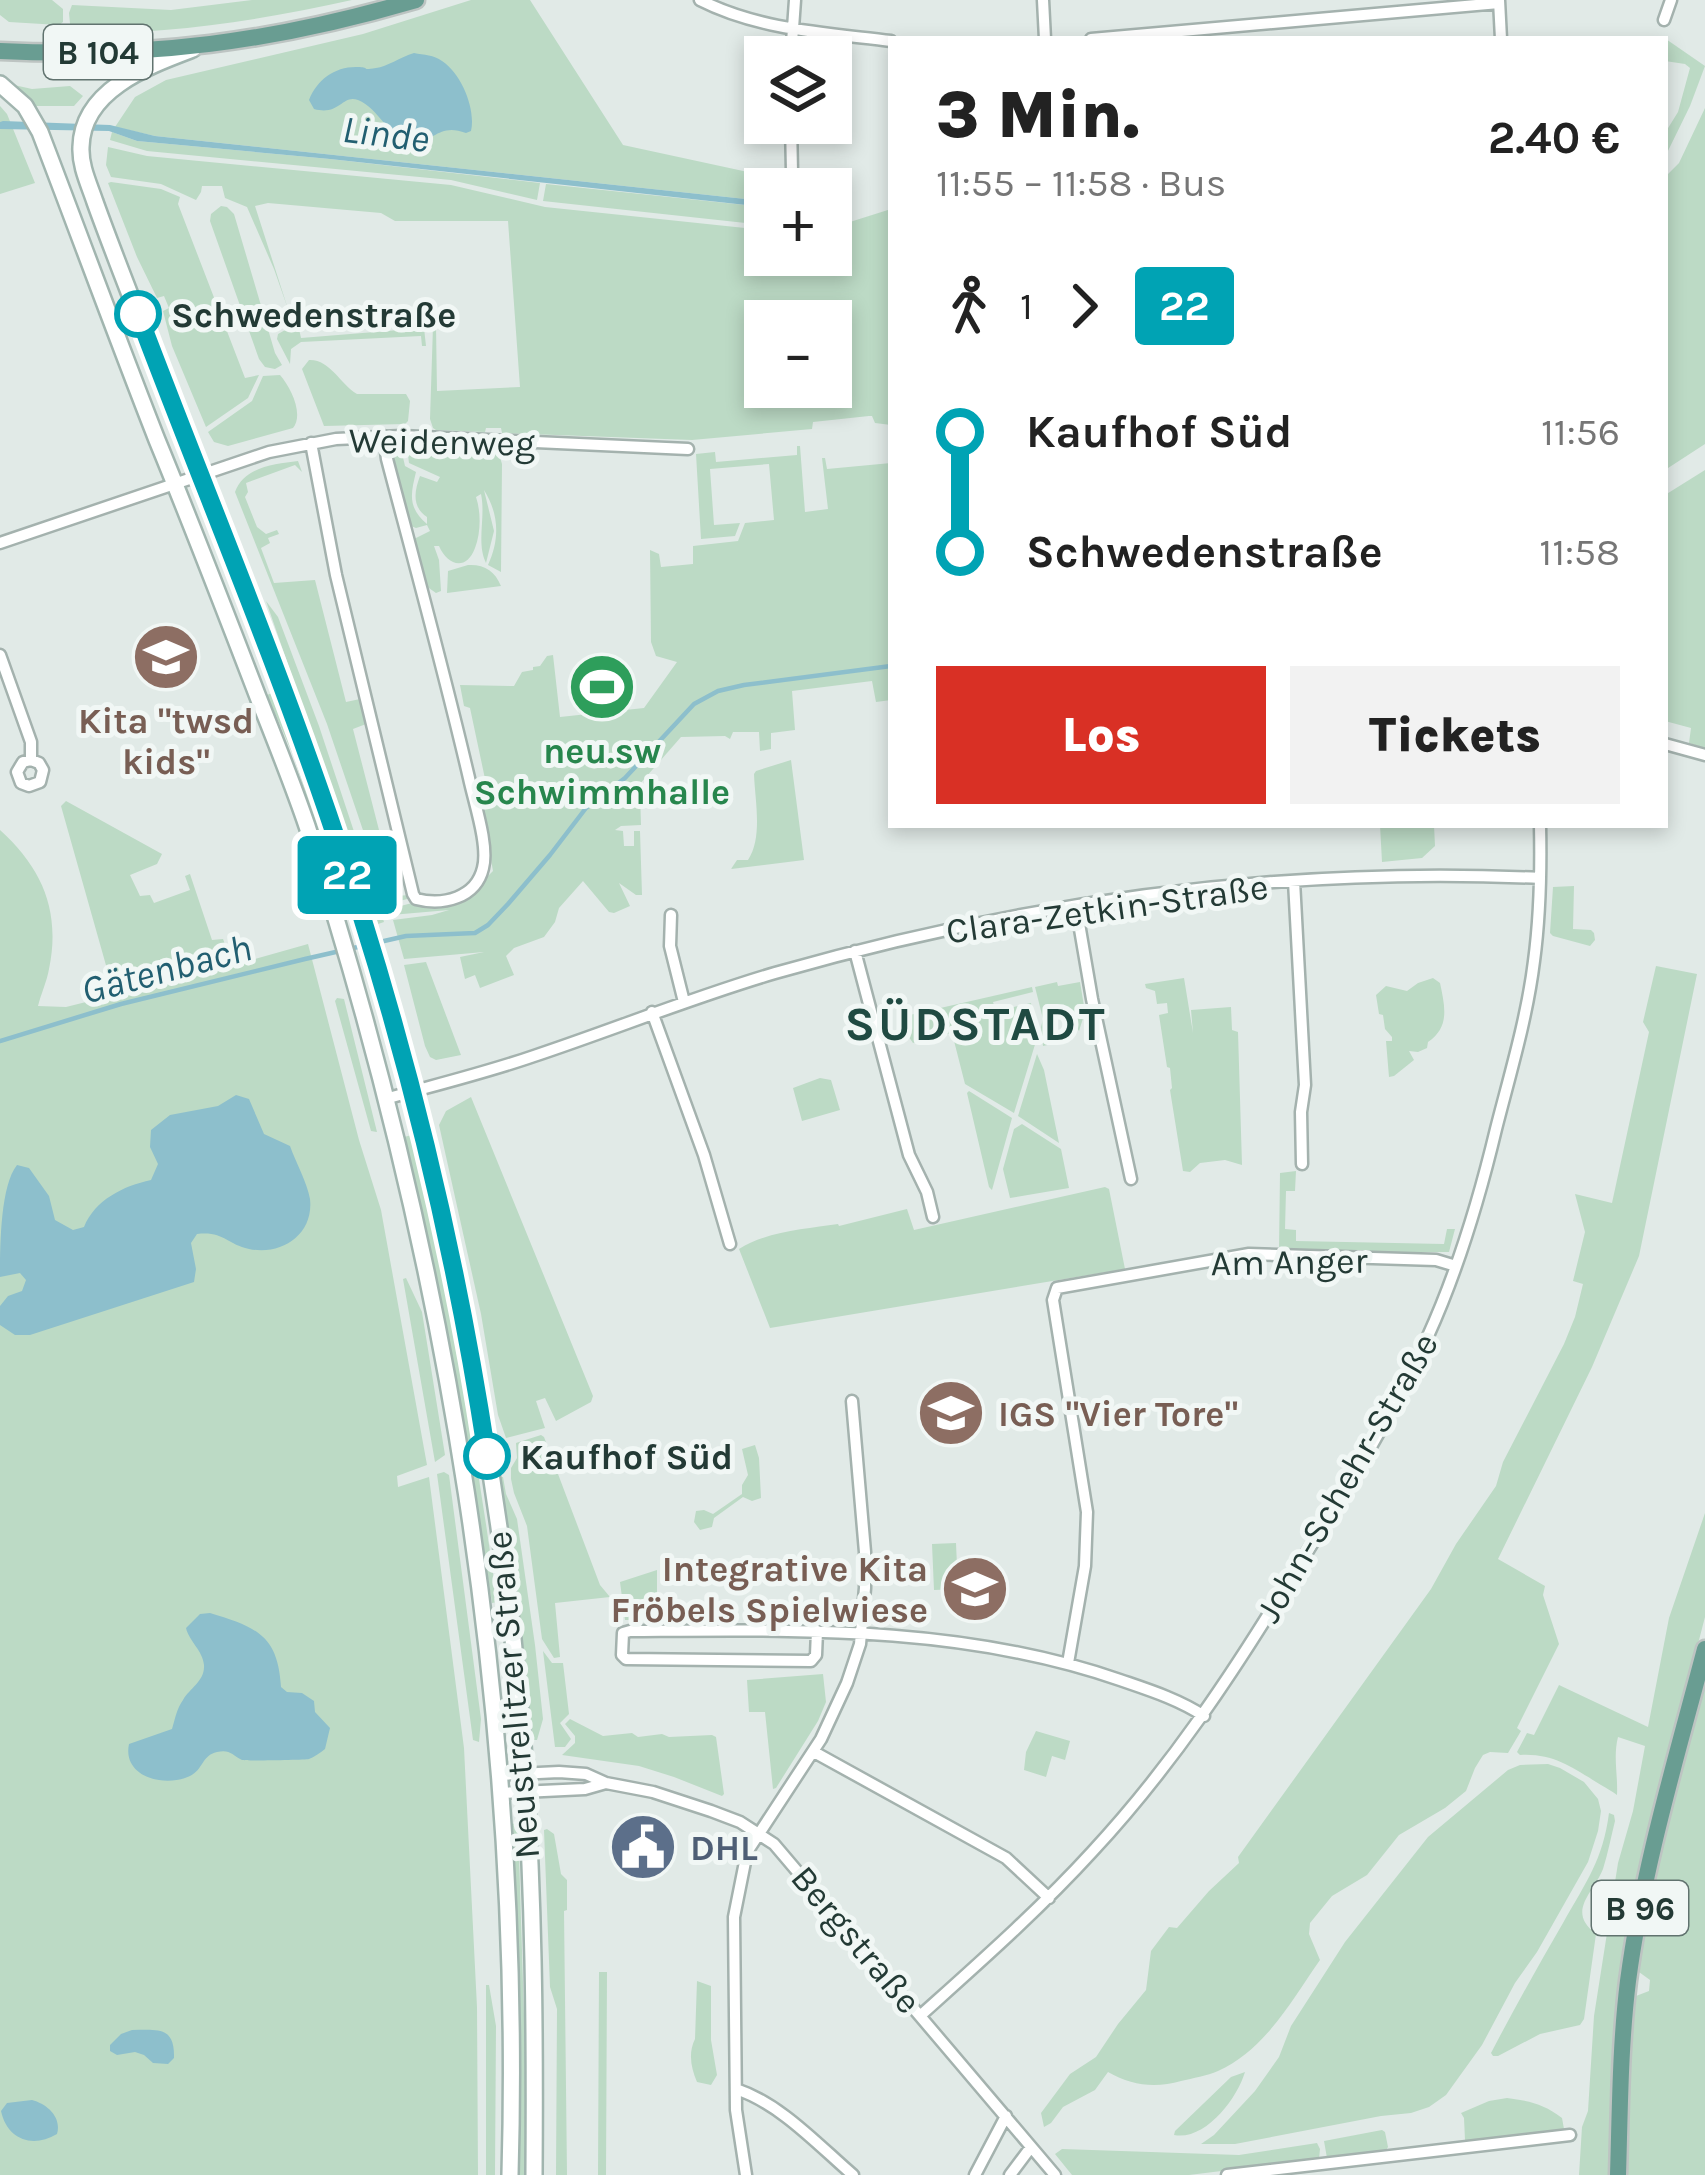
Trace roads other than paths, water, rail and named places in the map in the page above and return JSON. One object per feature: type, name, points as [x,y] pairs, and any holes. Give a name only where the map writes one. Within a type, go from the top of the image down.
[{"type":"main road","name":"B 104","points":[[0,51],[196,48],[302,30],[416,0]]},
{"type":"main road","name":"Neustrelitzer Straße","points":[[196,48],[118,85],[94,107],[81,152],[328,814],[411,1092],[486,1450],[517,1686],[525,1782],[534,2175]]},
{"type":"main road","name":"Neustrelitzer Straße","points":[[0,83],[36,124],[295,792],[385,1099],[433,1312],[482,1603],[499,1775],[510,1988],[510,2175]]},
{"type":"main road","name":"B 96","points":[[1618,2175],[1621,2062],[1637,1922],[1705,1648]]},
{"type":"street","points":[[700,0],[792,29],[888,41]]},
{"type":"street","points":[[792,36],[795,0]]},
{"type":"street","points":[[1043,0],[1045,36]]},
{"type":"street","points":[[1341,0],[1342,16]]},
{"type":"street","points":[[1664,20],[1671,0]]},
{"type":"street","points":[[1124,36],[1499,2],[1501,36]]},
{"type":"street","points":[[311,443],[336,575],[413,894],[416,899],[435,902],[463,896],[477,883],[483,871],[483,847],[385,436]]},
{"type":"street","name":"Weidenweg","points":[[200,475],[268,452],[385,436],[688,449]]},
{"type":"street","points":[[0,543],[200,475]]},
{"type":"street","points":[[0,655],[31,742],[31,760]]},
{"type":"street","points":[[1668,745],[1705,755]]},
{"type":"street","name":"John-Schehr-Straße","points":[[921,2015],[1049,1898],[1204,1716],[1391,1409],[1426,1341],[1456,1266],[1516,1054],[1534,965],[1540,828]]},
{"type":"street","name":"Clara-Zetkin-Straße","points":[[385,1099],[529,1058],[684,1001],[855,951],[1007,917],[1294,881],[1384,875],[1540,878]]},
{"type":"street","points":[[1294,881],[1305,1085],[1302,1164]]},
{"type":"street","points":[[1076,906],[1131,1179]]},
{"type":"street","points":[[671,915],[670,946],[684,1001]]},
{"type":"street","points":[[855,951],[909,1155],[933,1217]]},
{"type":"street","points":[[652,1012],[704,1155],[730,1244]]},
{"type":"street","name":"Am Anger","points":[[1068,1663],[1086,1556],[1087,1512],[1054,1293],[1063,1285],[1249,1254],[1436,1260],[1456,1266]]},
{"type":"street","points":[[746,2175],[736,2089],[733,1931],[744,1863],[758,1833],[814,1752],[847,1683],[862,1632],[865,1552],[852,1401]]},
{"type":"street","points":[[817,1631],[816,1655],[811,1661],[712,1646],[630,1631],[621,1637],[622,1655],[626,1659],[712,1646],[817,1631],[862,1632],[994,1648],[1068,1663],[1143,1687],[1204,1716]]},
{"type":"street","points":[[814,1752],[1006,1858],[1049,1898]]},
{"type":"street","name":"Bergstraße","points":[[499,1775],[585,1789],[606,1783],[653,1792],[727,1816],[758,1833],[786,1855],[1054,2175]]},
{"type":"street","name":"Bergstraße","points":[[500,1793],[525,1782]]},
{"type":"street","points":[[736,2089],[781,2114],[854,2175]]},
{"type":"street","points":[[975,2175],[1006,2116]]},
{"type":"street","points":[[1227,2175],[1570,2135]]},
{"type":"street","points":[[1010,2175],[1031,2147]]},
{"type":"water","points":[[414,53],[439,59],[456,74],[469,103],[471,131],[442,131],[411,141],[396,134],[358,100],[323,110],[314,109],[309,100],[334,72],[380,67]]},
{"type":"water","points":[[0,122],[110,125],[155,136],[744,199],[744,205],[137,141],[109,131],[0,129]]},
{"type":"water","points":[[236,1095],[249,1099],[264,1134],[290,1146],[304,1179],[310,1212],[293,1240],[261,1250],[213,1234],[197,1234],[191,1243],[194,1282],[30,1335],[15,1335],[0,1325],[0,1306],[8,1296],[22,1291],[26,1280],[20,1273],[0,1277],[4,1202],[17,1165],[29,1168],[49,1196],[55,1220],[73,1230],[84,1227],[111,1196],[151,1180],[158,1164],[150,1147],[151,1130],[170,1115],[218,1106]]},
{"type":"water","points":[[210,1613],[252,1629],[269,1644],[281,1687],[314,1701],[315,1712],[330,1728],[325,1749],[309,1759],[286,1760],[242,1760],[217,1752],[190,1776],[169,1781],[148,1777],[132,1765],[129,1744],[172,1729],[181,1703],[202,1676],[203,1660],[186,1628],[200,1614]]},
{"type":"water","points":[[132,2030],[168,2035],[174,2058],[168,2064],[153,2063],[135,2052],[117,2055],[110,2051],[121,2034]]},
{"type":"water","points":[[32,2100],[52,2112],[57,2134],[30,2141],[9,2129],[1,2111],[7,2103]]},
{"type":"waterway","name":"Gätenbach","points":[[0,1041],[121,1004],[406,936],[475,933],[508,904],[586,808],[625,778],[694,704],[718,691],[744,685],[888,666]]},
{"type":"place","name":"Schwedenstraße","points":[[138,314]]},
{"type":"place","name":"Kita \"twsd kids\"","points":[[166,657]]},
{"type":"place","name":"neu.sw Schwimmhalle","points":[[602,687]]},
{"type":"place","name":"IGS \"Vier Tore\"","points":[[951,1413]]},
{"type":"place","name":"Kaufhof Süd","points":[[487,1456]]},
{"type":"place","name":"Integrative Kita Fröbels Spielwiese","points":[[975,1589]]},
{"type":"place","name":"DHL","points":[[643,1847]]},
{"type":"district","name":"SÜDSTADT","points":[[976,1023]]},
{"type":"water label","name":"Linde","points":[[386,133]]}]
